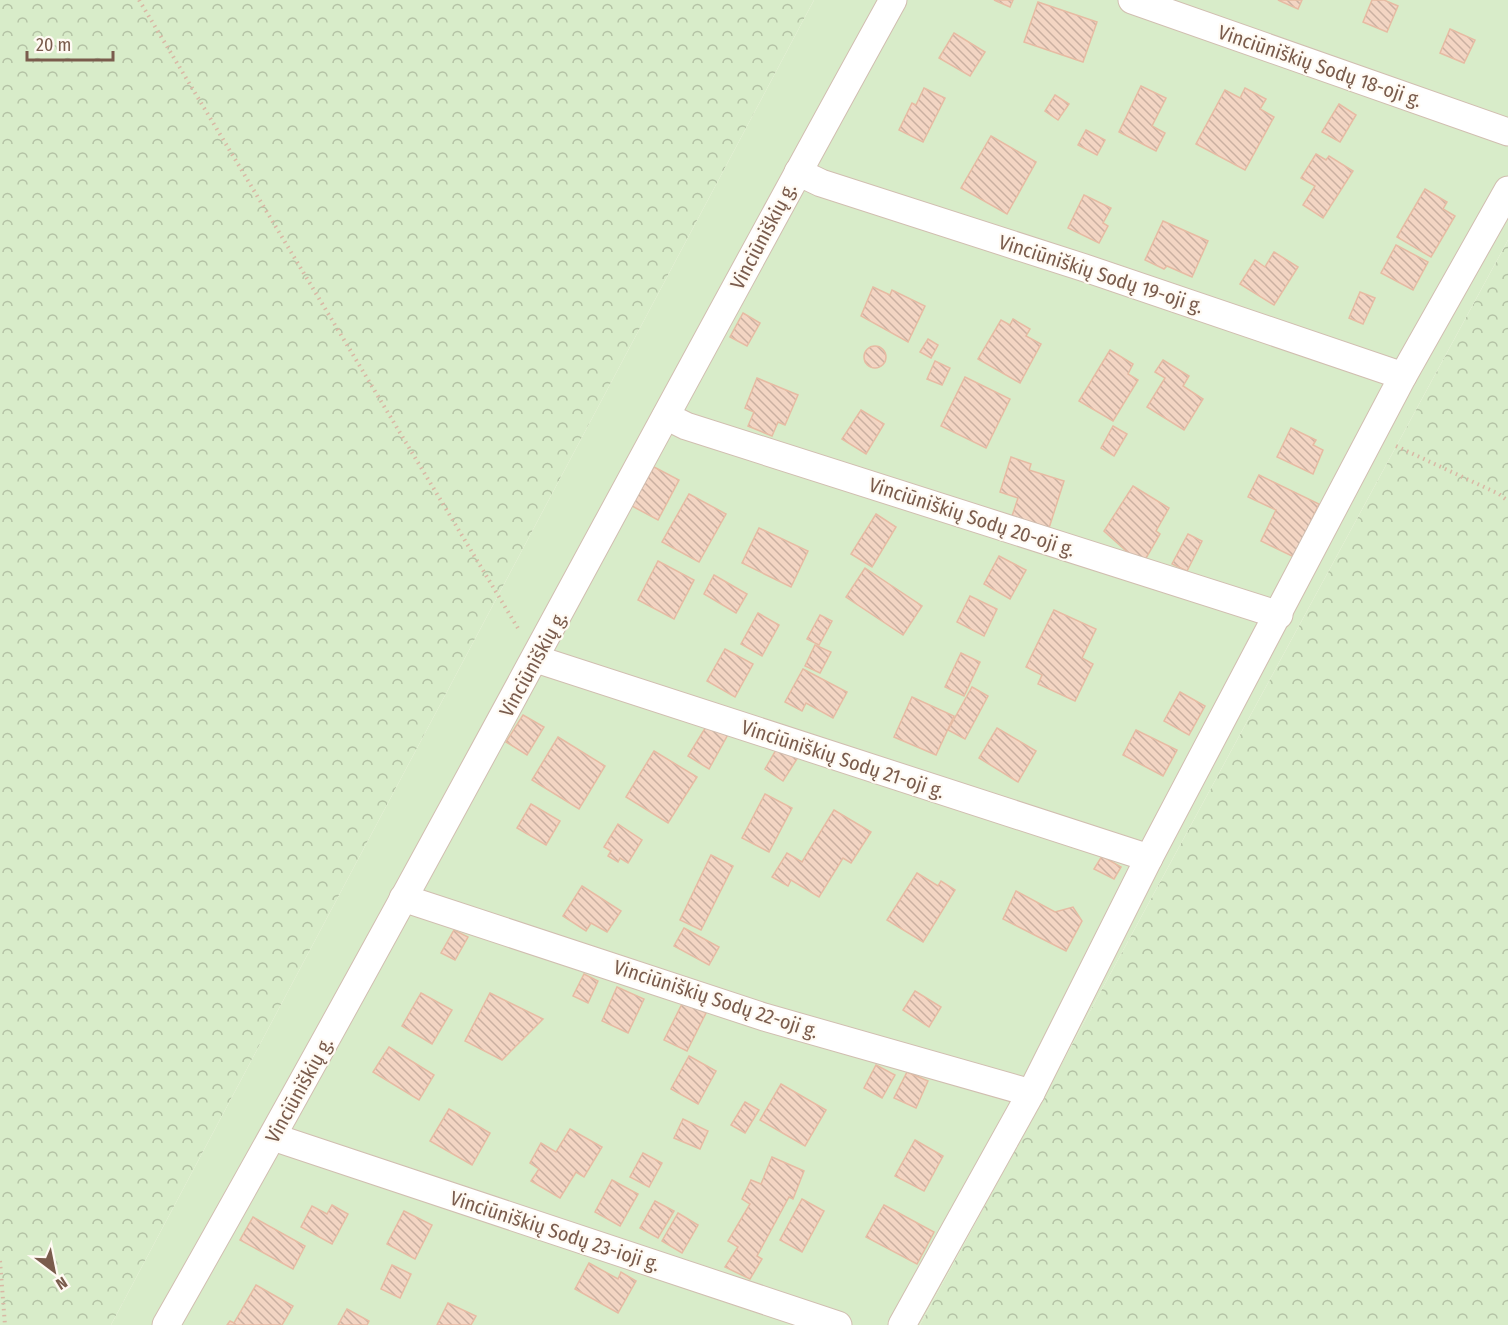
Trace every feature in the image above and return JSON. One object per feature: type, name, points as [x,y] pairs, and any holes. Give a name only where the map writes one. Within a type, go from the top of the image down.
[{"type":"street","name":"Vinciūniškių g.","points":[[166,1325],[273,1137],[536,659],[893,0]]},
{"type":"street","name":"Vinciūniškių Sodų 18-oji g.","points":[[1132,0],[1508,132]]},
{"type":"street","name":"Vinciūniškių Sodų 19-oji g.","points":[[798,172],[821,183],[1088,269],[1403,376]]},
{"type":"street","points":[[902,1325],[1031,1093],[1149,858],[1374,435],[1403,376],[1508,190]]},
{"type":"street","name":"Vinciūniškių Sodų 20-oji g.","points":[[666,416],[686,426],[1279,615]]},
{"type":"street","name":"Vinciūniškių Sodų 21-oji g.","points":[[536,659],[1149,858]]},
{"type":"street","name":"Vinciūniškių Sodų 22-oji g.","points":[[403,898],[764,1017],[1031,1093]]},
{"type":"street","name":"Vinciūniškių Sodų 23-ioji g.","points":[[273,1137],[838,1325]]},
{"type":"path","points":[[139,0],[536,659]]},
{"type":"path","points":[[1374,435],[1499,494],[1508,501]]},
{"type":"path","points":[[0,1261],[5,1325]]},
{"type":"green space","points":[[0,0],[814,0],[111,1325],[0,1325]]},
{"type":"green space","points":[[814,0],[1508,0],[1508,240],[920,1325],[111,1325]]},
{"type":"green space","points":[[1508,240],[1508,1325],[920,1325]]},
{"type":"building","points":[[994,0],[1013,0],[1010,7]]},
{"type":"building","points":[[1278,0],[1302,0],[1298,9]]},
{"type":"building","points":[[1372,0],[1384,0],[1398,6],[1387,32],[1363,22]]},
{"type":"building","points":[[1038,2],[1097,22],[1083,62],[1024,42]]},
{"type":"building","points":[[1450,29],[1475,40],[1464,63],[1440,53]]},
{"type":"building","points":[[954,33],[985,52],[970,76],[939,58]]},
{"type":"building","points":[[1141,86],[1166,98],[1152,126],[1165,133],[1156,151],[1119,132]]},
{"type":"building","points":[[924,88],[945,98],[923,142],[899,130],[912,103],[916,105]]},
{"type":"building","points":[[1245,88],[1266,99],[1260,109],[1274,117],[1245,170],[1196,144],[1225,90],[1240,98]]},
{"type":"building","points":[[1055,95],[1069,104],[1058,120],[1045,111]]},
{"type":"building","points":[[1339,104],[1356,115],[1340,142],[1322,132]]},
{"type":"building","points":[[1086,130],[1105,140],[1097,155],[1078,145]]},
{"type":"building","points":[[991,136],[1036,162],[1007,214],[961,188]]},
{"type":"building","points":[[1316,154],[1326,160],[1329,156],[1353,171],[1323,218],[1303,205],[1315,186],[1301,178]]},
{"type":"building","points":[[1425,189],[1447,202],[1443,209],[1455,216],[1431,257],[1397,237]]},
{"type":"building","points":[[1084,195],[1111,208],[1103,223],[1108,226],[1099,243],[1068,228]]},
{"type":"building","points":[[1163,221],[1208,241],[1192,277],[1167,266],[1164,269],[1145,260]]},
{"type":"building","points":[[1396,245],[1428,262],[1413,290],[1381,273]]},
{"type":"building","points":[[1274,252],[1298,267],[1274,305],[1240,284],[1255,260],[1265,267]]},
{"type":"building","points":[[873,287],[890,295],[892,290],[925,306],[908,342],[861,316]]},
{"type":"building","points":[[1360,292],[1375,298],[1363,324],[1349,318]]},
{"type":"building","points":[[743,313],[760,323],[747,346],[730,337]]},
{"type":"building","points":[[1013,319],[1030,329],[1026,336],[1041,344],[1020,383],[978,359],[1001,320],[1010,325]]},
{"type":"building","points":[[928,339],[938,345],[931,358],[920,352]]},
{"type":"building","points":[[875,346],[883,349],[886,357],[883,365],[875,368],[867,365],[864,357],[867,349]]},
{"type":"building","points":[[1110,350],[1133,364],[1128,374],[1138,380],[1113,421],[1079,401]]},
{"type":"building","points":[[1163,360],[1189,376],[1183,386],[1203,399],[1184,430],[1147,407],[1165,378],[1155,372]]},
{"type":"building","points":[[935,361],[950,368],[942,385],[927,379]]},
{"type":"building","points":[[965,377],[1010,399],[986,448],[941,426]]},
{"type":"building","points":[[757,378],[798,395],[785,425],[778,422],[772,436],[748,426],[754,412],[745,408]]},
{"type":"building","points":[[861,410],[884,424],[866,454],[842,439]]},
{"type":"building","points":[[1113,426],[1127,434],[1114,456],[1101,448]]},
{"type":"building","points":[[1291,428],[1316,440],[1313,445],[1323,450],[1313,474],[1277,457]]},
{"type":"building","points":[[1011,457],[1031,464],[1029,470],[1064,481],[1049,528],[1012,516],[1018,498],[1000,492]]},
{"type":"building","points":[[654,467],[679,480],[658,520],[632,506]]},
{"type":"building","points":[[1259,475],[1319,504],[1294,557],[1261,541],[1276,510],[1248,497]]},
{"type":"building","points":[[1133,486],[1169,508],[1156,531],[1160,534],[1142,565],[1104,531]]},
{"type":"building","points":[[689,494],[726,514],[699,562],[662,542]]},
{"type":"building","points":[[876,514],[896,527],[872,567],[851,554]]},
{"type":"building","points":[[759,528],[808,551],[791,587],[742,563]]},
{"type":"building","points":[[1188,534],[1202,541],[1187,571],[1172,564]]},
{"type":"building","points":[[999,556],[1026,570],[1010,599],[984,584]]},
{"type":"building","points":[[658,561],[694,580],[674,619],[638,600]]},
{"type":"building","points":[[865,568],[922,606],[903,635],[846,597]]},
{"type":"building","points":[[714,575],[747,594],[736,613],[704,594]]},
{"type":"building","points":[[970,596],[997,609],[984,636],[957,622]]},
{"type":"building","points":[[1054,610],[1096,629],[1082,658],[1093,664],[1075,701],[1038,684],[1042,675],[1026,667]]},
{"type":"building","points":[[758,613],[779,625],[762,656],[741,644]]},
{"type":"building","points":[[820,615],[832,621],[819,645],[807,639]]},
{"type":"building","points":[[815,645],[831,652],[820,673],[805,666]]},
{"type":"building","points":[[725,649],[753,664],[735,697],[707,681]]},
{"type":"building","points":[[961,653],[980,662],[964,696],[945,687]]},
{"type":"building","points":[[803,669],[847,692],[833,718],[806,703],[802,711],[785,702]]},
{"type":"building","points":[[972,687],[988,696],[965,739],[948,730]]},
{"type":"building","points":[[1180,692],[1205,706],[1189,735],[1164,721]]},
{"type":"building","points":[[912,697],[954,716],[936,755],[894,737]]},
{"type":"building","points":[[523,715],[544,727],[527,755],[506,742]]},
{"type":"building","points":[[709,722],[731,729],[709,769],[688,756]]},
{"type":"building","points":[[997,728],[1036,751],[1018,782],[979,758]]},
{"type":"building","points":[[1136,730],[1177,750],[1163,776],[1123,755]]},
{"type":"building","points":[[558,737],[605,766],[579,809],[532,780]]},
{"type":"building","points":[[780,743],[800,754],[783,781],[765,769]]},
{"type":"building","points":[[654,751],[697,777],[668,823],[626,797]]},
{"type":"building","points":[[765,794],[792,808],[769,852],[742,838]]},
{"type":"building","points":[[531,804],[560,821],[546,845],[517,828]]},
{"type":"building","points":[[834,810],[871,832],[851,863],[843,858],[819,897],[791,880],[788,886],[772,877],[787,853],[802,862]]},
{"type":"building","points":[[618,824],[642,840],[628,863],[620,858],[618,862],[608,856],[611,851],[604,847]]},
{"type":"building","points":[[711,855],[733,866],[701,930],[680,920]]},
{"type":"building","points":[[1102,856],[1121,867],[1114,879],[1094,869]]},
{"type":"building","points":[[917,873],[938,886],[941,881],[955,890],[923,942],[887,920]]},
{"type":"building","points":[[582,886],[621,911],[607,932],[591,923],[586,931],[563,916]]},
{"type":"building","points":[[1016,891],[1055,912],[1073,907],[1082,921],[1066,951],[1003,919]]},
{"type":"building","points":[[684,928],[719,947],[709,965],[674,946]]},
{"type":"building","points":[[454,930],[468,937],[455,960],[441,953]]},
{"type":"building","points":[[584,974],[598,981],[588,1003],[573,996]]},
{"type":"building","points":[[617,987],[644,999],[628,1033],[602,1021]]},
{"type":"building","points":[[915,991],[941,1007],[929,1027],[903,1010]]},
{"type":"building","points":[[421,993],[452,1010],[432,1044],[402,1026]]},
{"type":"building","points":[[490,993],[543,1019],[502,1060],[465,1041]]},
{"type":"building","points":[[683,1002],[706,1013],[687,1051],[664,1040]]},
{"type":"building","points":[[389,1047],[434,1075],[419,1100],[373,1072]]},
{"type":"building","points":[[689,1056],[716,1071],[698,1104],[671,1089]]},
{"type":"building","points":[[876,1065],[895,1075],[882,1098],[864,1088]]},
{"type":"building","points":[[907,1072],[928,1081],[916,1108],[894,1098]]},
{"type":"building","points":[[781,1084],[826,1110],[805,1146],[760,1120]]},
{"type":"building","points":[[745,1102],[759,1110],[745,1133],[731,1125]]},
{"type":"building","points":[[449,1109],[490,1133],[472,1165],[430,1141]]},
{"type":"building","points":[[683,1119],[708,1131],[700,1149],[674,1138]]},
{"type":"building","points":[[570,1129],[602,1147],[584,1177],[576,1172],[560,1198],[531,1181],[539,1169],[530,1163],[541,1143],[556,1152]]},
{"type":"building","points":[[915,1140],[943,1156],[924,1191],[895,1176]]},
{"type":"building","points":[[643,1153],[662,1163],[649,1187],[630,1177]]},
{"type":"building","points":[[772,1157],[804,1171],[793,1199],[789,1197],[757,1256],[762,1259],[750,1279],[725,1267],[738,1247],[728,1241],[750,1204],[742,1199],[751,1180],[761,1184]]},
{"type":"building","points":[[612,1180],[638,1194],[620,1226],[595,1212]]},
{"type":"building","points":[[802,1199],[824,1211],[802,1252],[780,1240]]},
{"type":"building","points":[[655,1201],[674,1211],[658,1238],[640,1228]]},
{"type":"building","points":[[332,1205],[348,1214],[332,1244],[301,1227],[312,1206],[327,1214]]},
{"type":"building","points":[[884,1205],[934,1232],[917,1264],[866,1237]]},
{"type":"building","points":[[404,1211],[432,1225],[415,1259],[387,1244]]},
{"type":"building","points":[[678,1213],[698,1225],[682,1253],[662,1241]]},
{"type":"building","points":[[253,1217],[305,1246],[293,1269],[240,1240]]},
{"type":"building","points":[[589,1263],[618,1279],[621,1272],[636,1281],[618,1313],[575,1289]]},
{"type":"building","points":[[392,1265],[411,1274],[400,1298],[381,1289]]},
{"type":"building","points":[[256,1285],[293,1306],[282,1325],[227,1325],[230,1321],[234,1323]]},
{"type":"building","points":[[448,1303],[476,1316],[471,1325],[437,1325]]},
{"type":"building","points":[[347,1309],[369,1321],[367,1325],[338,1325]]}]
